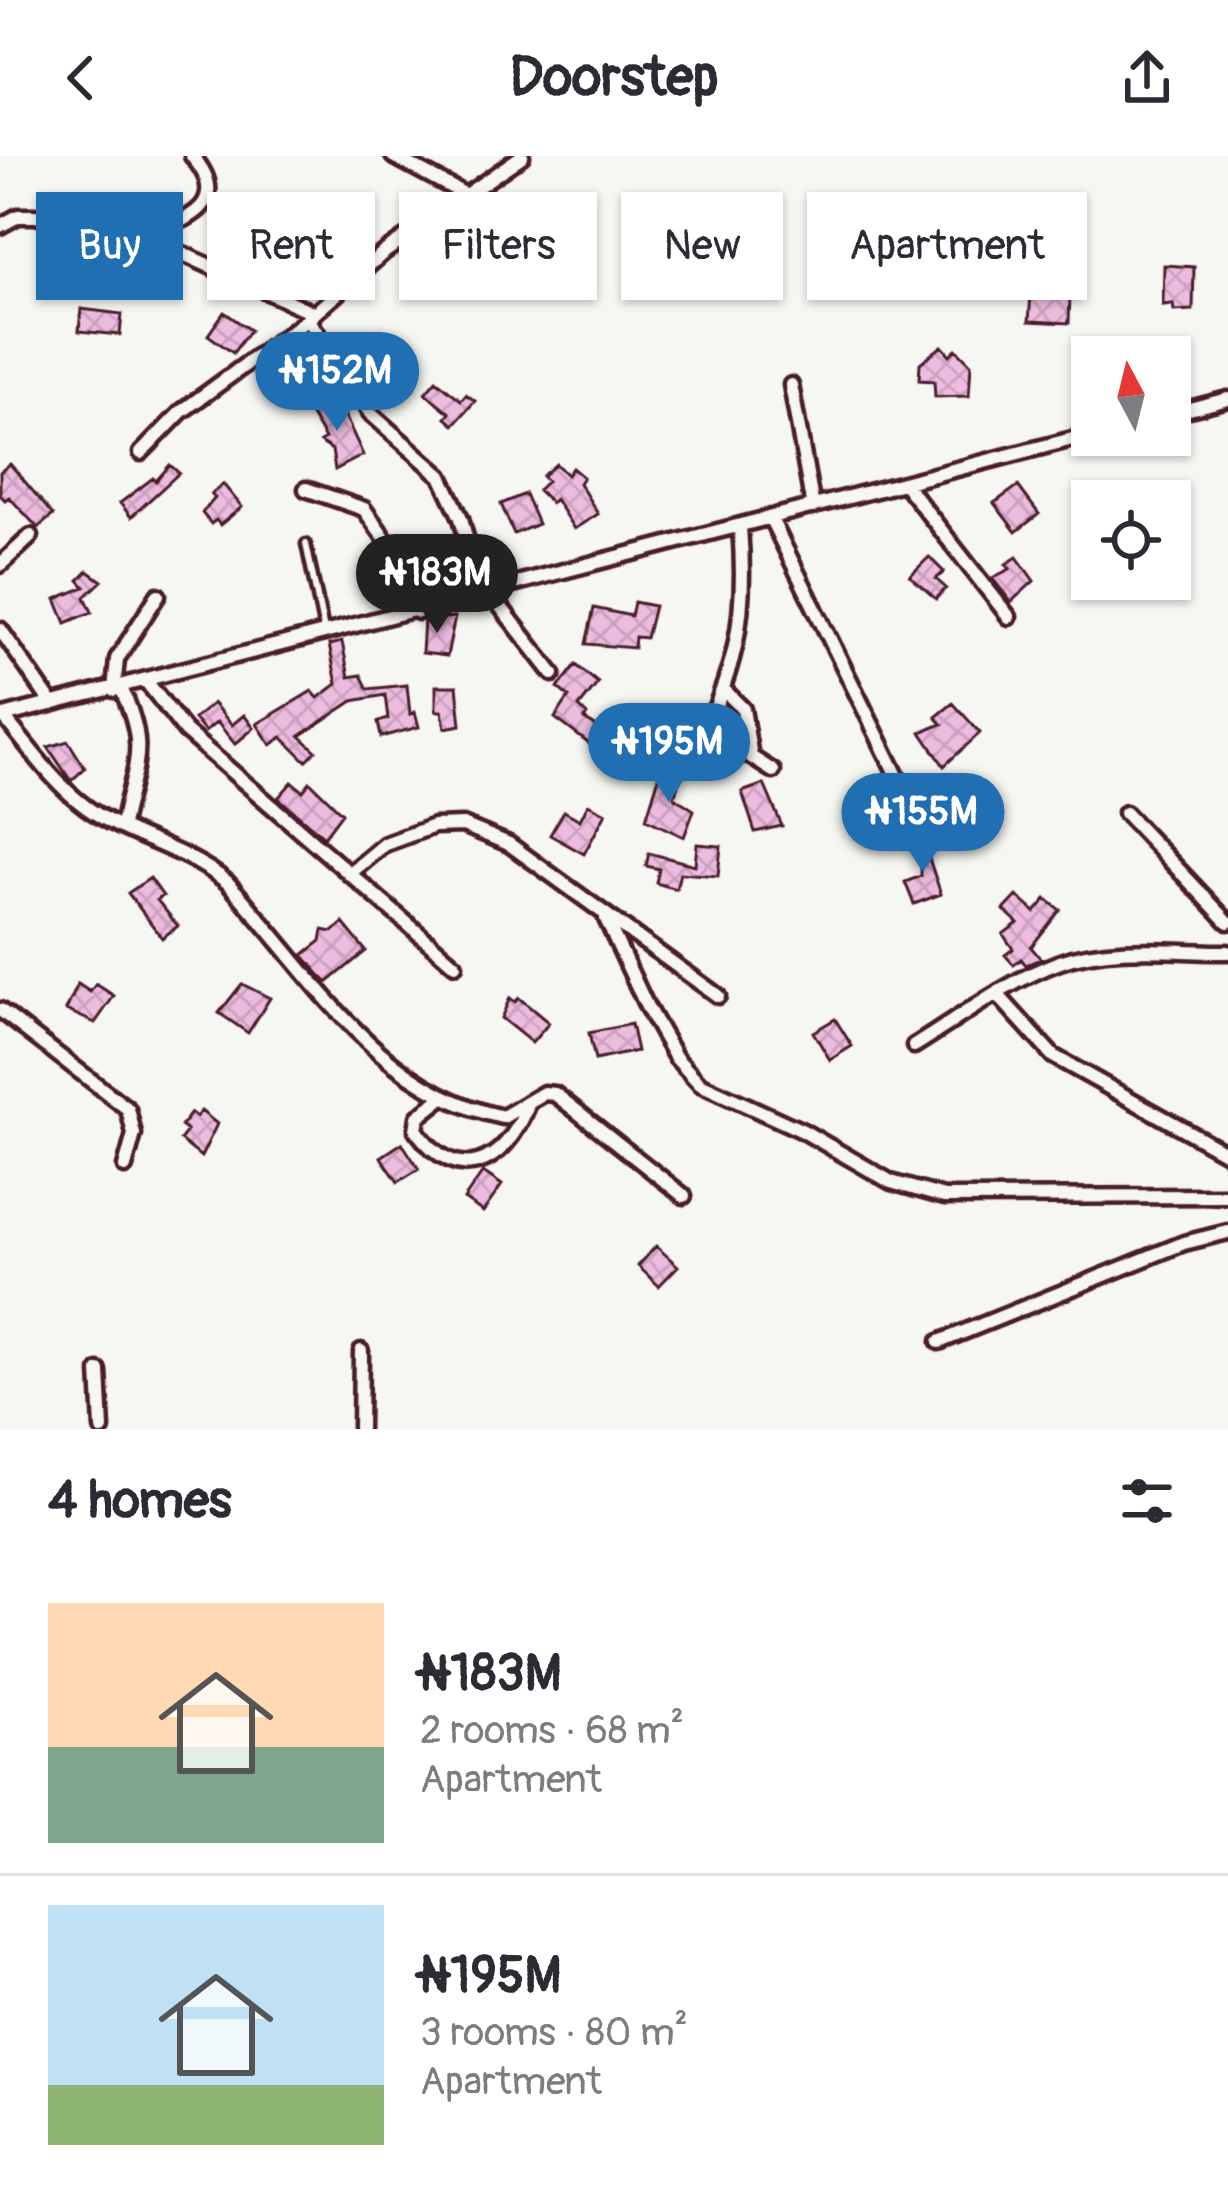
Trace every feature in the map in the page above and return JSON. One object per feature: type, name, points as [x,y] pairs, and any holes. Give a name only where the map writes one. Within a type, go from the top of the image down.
[{"type":"street","points":[[183,221],[194,218],[206,197],[201,166],[192,156]]},
{"type":"street","points":[[393,156],[460,192]]},
{"type":"street","points":[[470,192],[521,156]]},
{"type":"street","points":[[0,226],[18,216],[36,216]]},
{"type":"street","points":[[141,453],[181,412],[399,244]]},
{"type":"street","points":[[183,254],[311,316],[370,413],[441,476],[485,594],[553,674]]},
{"type":"street","points":[[791,385],[814,508]]},
{"type":"street","points":[[1191,409],[1228,399]]},
{"type":"street","points":[[684,1196],[555,1094],[544,1093],[527,1108],[503,1118],[443,1097],[376,1052],[227,882],[205,864],[88,809],[62,787],[2,716],[1071,440]]},
{"type":"street","points":[[905,484],[1009,617]]},
{"type":"street","points":[[306,489],[364,508],[418,612]]},
{"type":"street","points":[[771,519],[900,782]]},
{"type":"street","points":[[694,758],[724,690],[742,615],[740,527]]},
{"type":"street","points":[[0,565],[31,536]]},
{"type":"street","points":[[122,825],[138,771],[140,730],[117,689],[116,659],[158,595]]},
{"type":"street","points":[[0,629],[52,704]]},
{"type":"street","points":[[146,681],[185,731],[455,965]]},
{"type":"street","points":[[724,690],[743,709],[751,757],[773,771]]},
{"type":"street","points":[[1125,813],[1228,922]]},
{"type":"street","points":[[349,874],[385,844],[434,826],[463,825],[509,844],[606,919],[718,996]]},
{"type":"street","points":[[606,919],[676,1058],[700,1084],[803,1131],[891,1182],[944,1197],[1228,1196]]},
{"type":"street","points":[[914,1046],[997,994],[1063,961],[1228,952]]},
{"type":"street","points":[[997,994],[1053,1056],[1228,1154]]},
{"type":"street","points":[[0,1010],[128,1109],[134,1134],[125,1167]]},
{"type":"street","points":[[443,1097],[418,1118],[416,1130],[446,1156],[466,1162],[482,1162],[506,1150],[527,1108]]},
{"type":"street","points":[[939,1342],[1184,1243],[1228,1232]]},
{"type":"street","points":[[360,1429],[361,1352]]},
{"type":"street","points":[[99,1371],[102,1429]]},
{"type":"lane","points":[[306,544],[325,636]]},
{"type":"building","points":[[1164,265],[1194,267],[1193,310],[1174,311],[1173,304],[1163,305]]},
{"type":"building","points":[[1031,300],[1070,300],[1069,323],[1029,321]]},
{"type":"building","points":[[81,309],[122,314],[120,335],[79,331]]},
{"type":"building","points":[[224,312],[250,330],[233,353],[208,335]]},
{"type":"building","points":[[942,346],[950,355],[956,349],[971,364],[969,396],[935,397],[934,381],[919,380],[920,363]]},
{"type":"building","points":[[436,380],[461,400],[466,394],[475,401],[454,425],[446,418],[450,413],[425,393]]},
{"type":"building","points":[[337,398],[363,455],[335,470],[332,450],[320,442],[325,439],[310,414]]},
{"type":"building","points":[[10,464],[53,515],[38,528],[9,497],[5,500],[0,495],[0,472]]},
{"type":"building","points":[[556,464],[567,475],[572,468],[583,477],[579,483],[598,514],[574,529],[555,499],[551,503],[538,490],[547,481],[542,476]]},
{"type":"building","points":[[170,465],[179,473],[131,517],[120,503],[153,478],[156,481]]},
{"type":"building","points":[[223,484],[242,507],[220,525],[216,520],[211,524],[202,513],[215,498],[211,494]]},
{"type":"building","points":[[1018,486],[1039,514],[1016,532],[994,503]]},
{"type":"building","points":[[525,494],[538,524],[514,534],[501,504]]},
{"type":"building","points":[[929,557],[944,572],[936,579],[946,588],[936,599],[910,576]]},
{"type":"building","points":[[1017,557],[1034,581],[1011,602],[992,578],[1010,569],[1006,564]]},
{"type":"building","points":[[88,571],[102,581],[85,597],[92,612],[66,623],[56,599],[85,587],[79,580]]},
{"type":"building","points":[[634,602],[654,606],[646,638],[635,637],[634,648],[586,644],[594,608],[631,616]]},
{"type":"building","points":[[455,617],[447,656],[422,653],[424,620]]},
{"type":"building","points":[[342,642],[349,677],[361,675],[368,689],[407,685],[410,714],[415,712],[419,727],[381,737],[378,722],[388,719],[385,695],[353,701],[300,736],[316,751],[306,761],[282,737],[271,745],[257,724],[312,691],[318,698],[337,684],[329,645]]},
{"type":"building","points":[[576,665],[598,683],[579,707],[587,715],[584,719],[602,730],[592,746],[555,718],[569,697],[558,688]]},
{"type":"building","points":[[436,686],[457,686],[461,725],[445,728],[442,711],[436,711]]},
{"type":"building","points":[[213,703],[232,725],[244,715],[254,728],[235,744],[217,722],[205,732],[194,719]]},
{"type":"building","points":[[953,703],[980,733],[944,766],[921,732],[942,724],[936,717]]},
{"type":"building","points":[[666,719],[689,733],[673,758],[650,744]]},
{"type":"building","points":[[68,741],[85,768],[71,781],[48,747]]},
{"type":"building","points":[[662,767],[682,774],[674,797],[694,810],[684,837],[646,819]]},
{"type":"building","points":[[292,782],[303,791],[310,782],[342,813],[324,837],[278,798]]},
{"type":"building","points":[[764,784],[782,826],[755,832],[742,792]]},
{"type":"building","points":[[927,789],[940,812],[912,828],[898,806]]},
{"type":"building","points":[[588,804],[606,813],[584,854],[550,835],[564,811],[580,820]]},
{"type":"building","points":[[921,835],[941,894],[914,904],[905,882],[921,876],[921,866],[908,843]]},
{"type":"building","points":[[697,844],[721,846],[718,876],[680,873],[676,889],[656,883],[659,869],[646,866],[649,853],[695,865]]},
{"type":"building","points":[[150,878],[163,896],[157,900],[178,926],[162,938],[128,893]]},
{"type":"building","points":[[1017,896],[1035,912],[1046,899],[1060,910],[1031,947],[1041,959],[1026,965],[1021,959],[1014,965],[1005,955],[1013,949],[1003,934],[1018,923],[1004,910]]},
{"type":"building","points":[[343,923],[366,951],[327,983],[303,955],[321,941],[323,930],[333,932]]},
{"type":"building","points":[[78,984],[90,992],[96,984],[114,996],[95,1023],[66,1010]]},
{"type":"building","points":[[242,984],[270,998],[248,1033],[219,1013]]},
{"type":"building","points":[[510,998],[515,1002],[519,998],[549,1023],[532,1043],[501,1018]]},
{"type":"building","points":[[835,1019],[852,1046],[830,1060],[813,1032]]},
{"type":"building","points":[[631,1024],[637,1051],[595,1060],[589,1033]]},
{"type":"building","points":[[201,1111],[217,1124],[201,1157],[180,1140],[187,1131],[181,1126],[191,1113],[196,1117]]},
{"type":"building","points":[[402,1143],[419,1169],[398,1182],[381,1157]]},
{"type":"building","points":[[483,1172],[502,1185],[483,1212],[464,1199]]},
{"type":"building","points":[[656,1246],[678,1266],[659,1286],[638,1266]]}]
